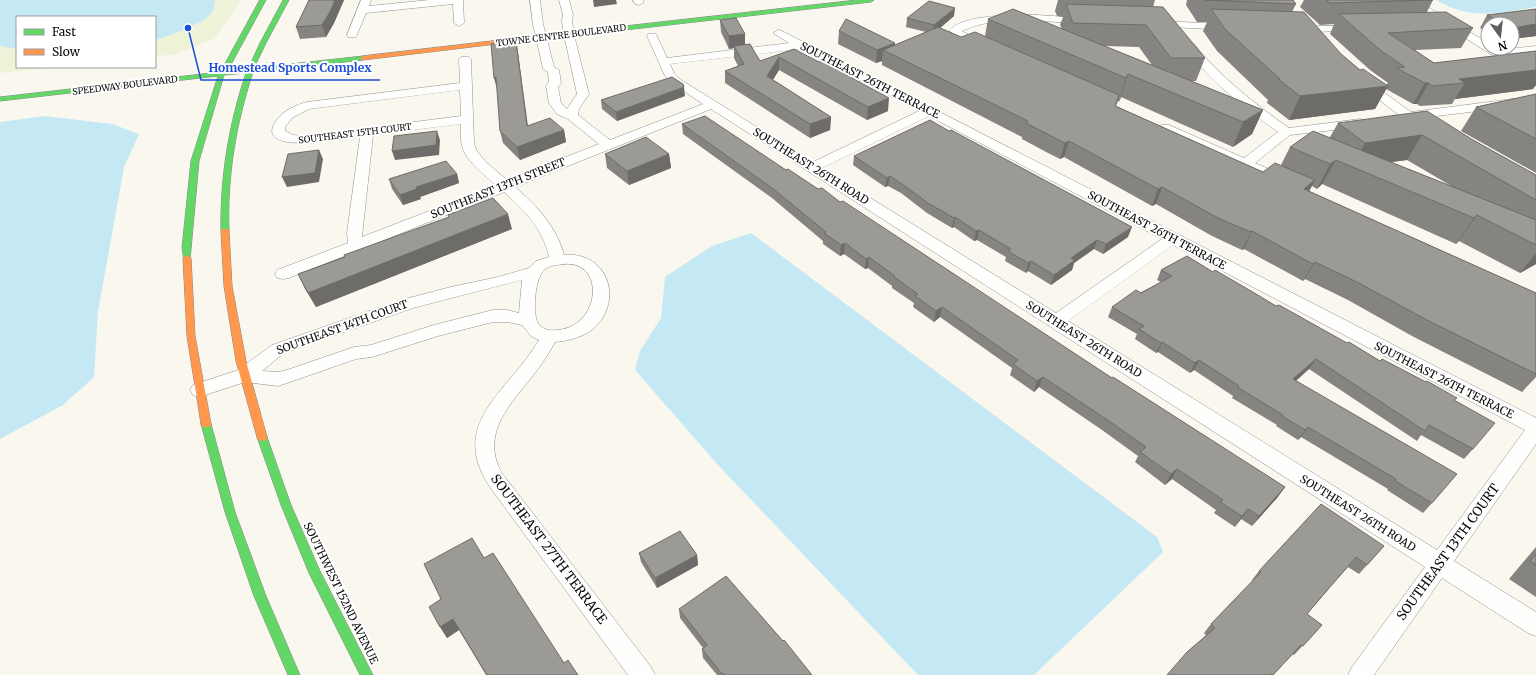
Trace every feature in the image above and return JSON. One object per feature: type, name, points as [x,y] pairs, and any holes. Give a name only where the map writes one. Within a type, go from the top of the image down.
[{"type":"street","points":[[263,0],[225,59],[222,74],[209,105],[197,149],[191,184],[187,223],[187,293],[194,354],[212,447],[237,529],[259,591],[294,675]]},
{"type":"street","name":"SOUTHWEST 152ND AVENUE","points":[[286,0],[269,27],[260,55],[250,71],[236,115],[226,168],[224,212],[228,287],[236,339],[244,375],[268,455],[300,539],[329,601],[367,675]]},
{"type":"street","points":[[352,35],[364,5],[458,0],[459,23]]},
{"type":"street","points":[[535,0],[538,24],[549,69],[544,71],[546,85],[552,86],[556,105],[561,111],[572,116],[608,145]]},
{"type":"street","points":[[564,0],[568,15],[567,21],[569,34],[583,94],[573,109],[572,116]]},
{"type":"street","name":"TOWNE CENTRE BOULEVARD","points":[[250,71],[542,38],[813,3],[871,0]]},
{"type":"street","points":[[1409,0],[1480,43]]},
{"type":"street","points":[[994,52],[954,32],[963,25],[991,20],[1027,19],[1096,22]]},
{"type":"street","points":[[1142,24],[1240,28]]},
{"type":"street","points":[[1173,25],[1198,57],[1236,95],[1286,132]]},
{"type":"street","points":[[1429,27],[1453,26]]},
{"type":"street","points":[[1286,29],[1366,28]]},
{"type":"street","points":[[1302,30],[1314,40]]},
{"type":"street","name":"SOUTHEAST 26TH TERRACE","points":[[778,33],[1536,428]]},
{"type":"street","name":"SOUTHEAST 26TH ROAD","points":[[652,36],[663,62],[672,78],[1536,625]]},
{"type":"street","points":[[663,62],[802,45]]},
{"type":"street","points":[[1520,51],[1536,49]]},
{"type":"street","points":[[225,59],[260,55]]},
{"type":"street","points":[[1499,56],[1503,62],[1536,82]]},
{"type":"street","points":[[1502,56],[1536,73]]},
{"type":"street","points":[[465,59],[468,143],[470,151],[505,186],[532,210],[555,243],[558,260]]},
{"type":"street","name":"SPEEDWAY BOULEVARD","points":[[0,100],[250,71]]},
{"type":"street","points":[[1354,75],[1429,129]]},
{"type":"street","name":"SOUTHEAST 15TH COURT","points":[[466,86],[307,106],[287,115],[281,121],[278,130],[282,136],[296,140],[467,120]]},
{"type":"street","points":[[1394,118],[1534,101]]},
{"type":"street","name":"SOUTHEAST 13TH STREET","points":[[283,274],[713,104]]},
{"type":"street","points":[[813,167],[930,112]]},
{"type":"street","points":[[1245,164],[1286,132],[1370,121]]},
{"type":"street","points":[[1152,122],[1296,186]]},
{"type":"street","points":[[356,245],[354,233],[367,132]]},
{"type":"street","points":[[1056,321],[1172,238]]},
{"type":"street","points":[[576,259],[584,261],[591,266],[599,278],[600,299],[596,312],[587,325],[567,334],[550,336],[536,331],[528,320],[526,310],[528,286],[535,271],[545,263],[558,260],[576,259]]},
{"type":"street","name":"SOUTHEAST 14TH COURT","points":[[244,375],[278,348],[407,304],[451,292],[500,282],[535,271]]},
{"type":"street","points":[[200,390],[244,375],[278,379],[290,376],[354,353],[372,351],[434,330],[478,319],[499,315],[528,320]]},
{"type":"street","name":"SOUTHEAST 27TH TERRACE","points":[[550,336],[534,362],[497,408],[491,419],[485,437],[486,462],[508,496],[644,675]]},
{"type":"street","name":"SOUTHEAST 13TH COURT","points":[[1360,675],[1536,428]]},
{"type":"green space","points":[[0,0],[241,0],[214,39],[172,55],[156,56],[156,16],[16,16],[16,68],[48,68],[0,73]]},
{"type":"water","points":[[0,0],[215,0],[212,12],[202,21],[186,29],[156,40],[156,16],[16,16],[16,49],[0,46]]},
{"type":"water","points":[[1436,0],[1536,0],[1536,7],[1485,14],[1461,11]]},
{"type":"water","points":[[45,116],[112,124],[139,134],[124,167],[98,311],[94,377],[63,405],[0,439],[0,122]]},
{"type":"water","points":[[751,233],[1157,537],[1163,552],[1034,675],[918,675],[718,465],[635,370],[640,351],[661,318],[665,277],[712,246]]},
{"type":"building","points":[[309,0],[335,0],[322,25],[296,27]]},
{"type":"building","points":[[1205,0],[1293,0],[1296,4]]},
{"type":"building","points":[[1326,0],[1433,0],[1330,3]]},
{"type":"building","points":[[929,1],[955,8],[934,25],[907,18]]},
{"type":"building","points":[[1066,4],[1163,7],[1205,58],[1171,58],[1146,25],[1073,23]]},
{"type":"building","points":[[1013,9],[1263,110],[1243,122],[1128,74],[1126,78],[988,19]]},
{"type":"building","points":[[1211,9],[1304,12],[1341,54],[1360,70],[1363,69],[1388,86],[1300,96],[1278,79],[1280,79],[1225,29]]},
{"type":"building","points":[[1536,9],[1536,24],[1520,27],[1520,16],[1487,15]]},
{"type":"building","points":[[1446,12],[1473,28],[1388,33],[1434,63],[1494,56],[1520,56],[1520,53],[1536,51],[1536,70],[1459,79],[1465,83],[1432,86],[1429,83],[1425,83],[1396,68],[1405,67],[1380,50],[1339,14]]},
{"type":"building","points":[[736,18],[745,34],[729,36],[720,20]]},
{"type":"building","points":[[846,19],[895,43],[877,50],[839,31]]},
{"type":"building","points":[[938,27],[961,37],[975,32],[1119,95],[1115,106],[1263,172],[1275,163],[1315,180],[1304,189],[1536,293],[1536,374],[1425,319],[1359,283],[1315,262],[1313,264],[1252,231],[1251,232],[1220,219],[1162,187],[1158,189],[1069,141],[1065,143],[1026,123],[1028,121],[883,50]]},
{"type":"building","points":[[516,41],[527,126],[550,118],[564,130],[517,147],[500,131],[496,77],[494,78],[491,44]]},
{"type":"building","points":[[750,44],[760,61],[794,49],[819,62],[821,61],[889,98],[868,107],[779,57],[767,76],[831,117],[810,124],[725,71],[744,64],[734,46]]},
{"type":"building","points":[[672,77],[683,84],[684,87],[616,112],[601,100]]},
{"type":"building","points":[[1536,94],[1536,139],[1476,107]]},
{"type":"building","points":[[1427,111],[1473,140],[1536,175],[1536,200],[1422,135],[1365,143],[1338,123]]},
{"type":"building","points":[[705,116],[786,170],[788,169],[818,189],[822,188],[840,202],[843,201],[1112,378],[1113,377],[1285,487],[1259,516],[1248,509],[1242,516],[1220,502],[1223,500],[1177,469],[1171,474],[1140,452],[1146,447],[1043,377],[1037,381],[1013,364],[1018,360],[942,307],[936,311],[915,296],[918,294],[869,257],[866,259],[845,243],[841,245],[824,233],[826,232],[772,188],[682,124]]},
{"type":"building","points":[[930,120],[1132,227],[1106,244],[1097,240],[1071,258],[1075,260],[1054,275],[1031,261],[1028,263],[1008,251],[1011,249],[979,230],[976,231],[955,217],[954,218],[928,203],[890,176],[887,178],[854,156]]},
{"type":"building","points":[[437,131],[436,145],[392,151],[394,136]]},
{"type":"building","points":[[1313,131],[1536,220],[1536,245],[1477,215],[1474,218],[1336,160],[1330,164],[1290,147]]},
{"type":"building","points":[[646,137],[669,154],[627,171],[605,154]]},
{"type":"building","points":[[319,150],[315,173],[282,177],[288,154]]},
{"type":"building","points":[[446,161],[457,174],[416,187],[417,189],[400,195],[389,179]]},
{"type":"building","points":[[493,198],[508,214],[308,293],[298,274],[345,257],[344,255],[449,217],[448,215]]},
{"type":"building","points":[[1187,256],[1213,272],[1215,270],[1276,306],[1279,305],[1347,343],[1349,342],[1380,361],[1382,359],[1426,382],[1427,381],[1457,398],[1454,400],[1495,423],[1473,449],[1429,425],[1425,431],[1316,359],[1293,379],[1457,474],[1432,503],[1395,481],[1396,479],[1308,427],[1305,430],[1282,416],[1283,415],[1237,387],[1239,386],[1199,360],[1195,363],[1162,342],[1161,343],[1139,329],[1144,326],[1112,307],[1136,290],[1141,293],[1172,276],[1161,270]]},
{"type":"building","points":[[1321,504],[1384,546],[1367,565],[1356,557],[1307,614],[1322,625],[1273,675],[1167,675],[1187,652],[1215,628],[1211,624],[1261,572],[1259,571]]},
{"type":"building","points":[[680,531],[697,555],[655,578],[639,553]]},
{"type":"building","points":[[472,538],[484,558],[493,553],[564,663],[568,660],[578,675],[487,675],[453,619],[440,627],[429,607],[441,599],[424,564]]},
{"type":"building","points":[[1536,554],[1536,565],[1530,561]]},
{"type":"building","points":[[726,576],[783,641],[784,640],[812,675],[722,674],[702,649],[707,645],[679,609]]},
{"type":"traffic: fast","points":[[187,258],[186,248],[195,161],[220,78],[263,0]]},
{"type":"traffic: fast","points":[[225,231],[225,190],[227,170],[239,108],[254,60],[286,0]]},
{"type":"traffic: fast","points":[[528,39],[871,0]]},
{"type":"traffic: fast","points":[[0,99],[363,58]]},
{"type":"traffic: fast","points":[[206,424],[230,512],[260,596],[294,675]]},
{"type":"traffic: fast","points":[[262,437],[286,505],[315,573],[367,675]]},
{"type":"traffic: slow","points":[[363,58],[528,39]]},
{"type":"traffic: slow","points":[[225,231],[228,286],[241,361],[262,437]]},
{"type":"traffic: slow","points":[[187,258],[191,336],[206,424]]},
{"type":"place","name":"Homestead Sports Complex","points":[[188,28]]}]
